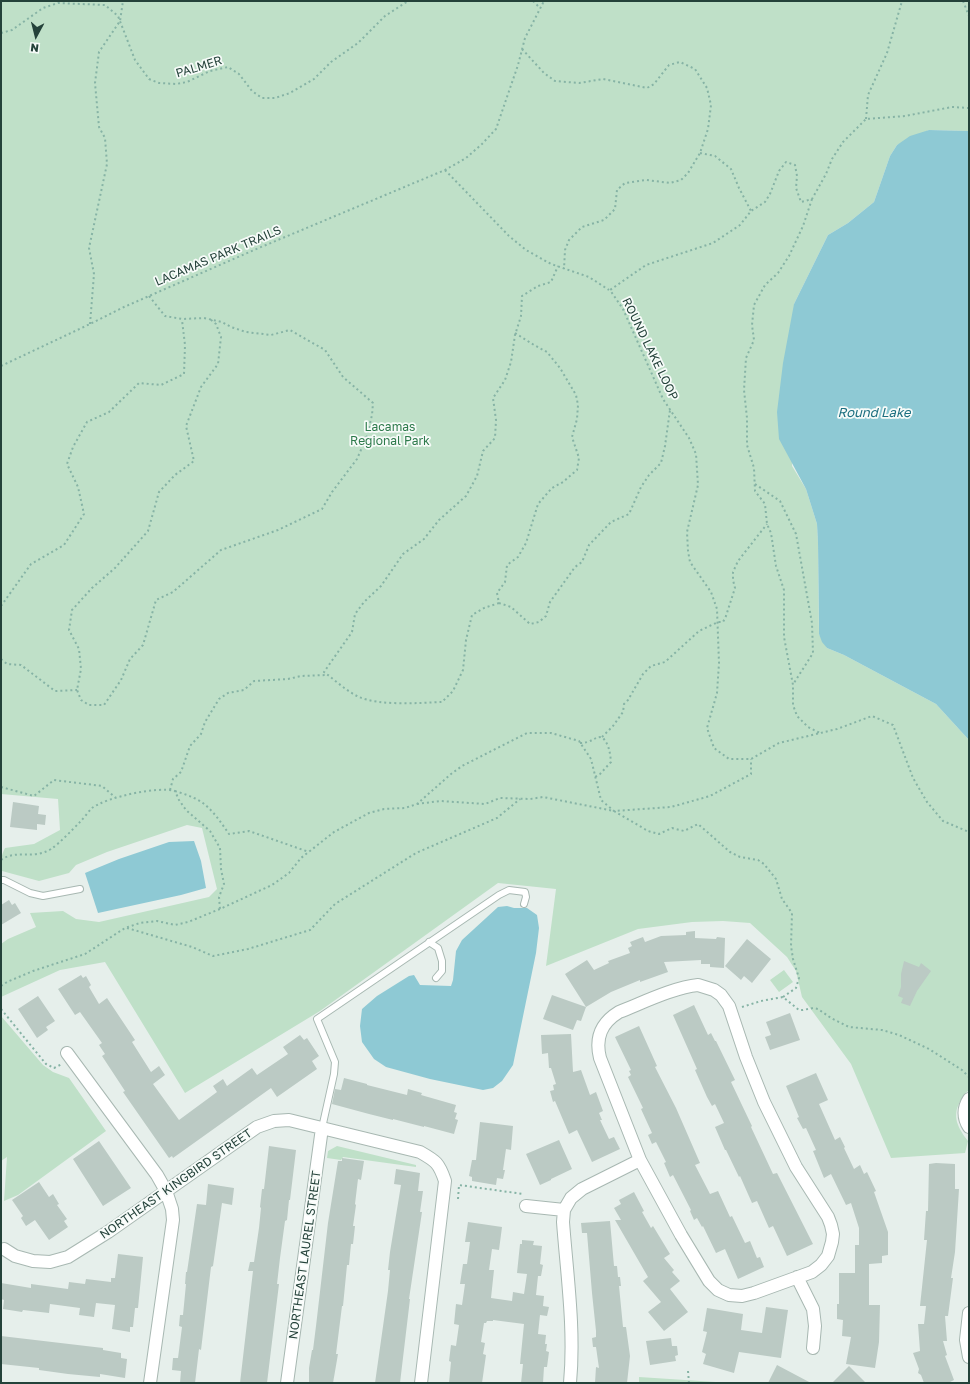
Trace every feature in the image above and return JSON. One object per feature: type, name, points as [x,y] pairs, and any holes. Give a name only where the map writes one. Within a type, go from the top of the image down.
[{"type":"street","points":[[698,985],[708,987],[726,1000],[731,1010],[746,1057],[764,1102],[796,1167],[828,1217],[833,1234],[828,1256],[821,1265],[812,1272],[742,1296],[729,1295],[718,1290],[709,1281],[681,1235],[640,1160],[600,1058],[598,1042],[606,1022],[619,1012],[689,986],[698,985]]},
{"type":"street","points":[[70,1057],[137,1148],[166,1191],[172,1209],[173,1220],[150,1383]]},
{"type":"street","points":[[969,1099],[964,1111],[965,1120],[969,1127]]},
{"type":"street","name":"NORTHEAST KINGBIRD STREET","points":[[4,1249],[15,1256],[33,1261],[50,1262],[68,1257],[108,1232],[257,1127],[274,1121],[288,1120],[420,1152],[431,1158],[440,1166],[444,1181],[421,1383]]},
{"type":"street","name":"NORTHEAST LAUREL STREET","points":[[287,1383],[322,1128]]},
{"type":"street","points":[[570,1383],[571,1320],[563,1222],[564,1210],[572,1198],[582,1189],[640,1160]]},
{"type":"street","points":[[526,1200],[564,1210]]},
{"type":"street","points":[[797,1277],[813,1309],[815,1326],[814,1348]]},
{"type":"street","points":[[968,1354],[966,1340],[969,1313]]},
{"type":"lane","points":[[1,880],[4,880],[30,893],[43,896],[80,889]]},
{"type":"lane","points":[[322,1128],[334,1074],[335,1062],[317,1019],[499,894],[509,890],[525,892],[526,897],[524,904]]},
{"type":"lane","points":[[429,942],[438,948],[442,961],[442,971],[436,978]]},
{"type":"path","points":[[90,324],[94,274],[89,248],[107,164],[105,138],[99,127],[95,83],[99,52],[120,21],[123,1]]},
{"type":"path","name":"PALMER","points":[[1,33],[12,30],[43,8],[58,3],[105,5],[118,16],[135,60],[149,79],[159,84],[176,84],[187,82],[210,71],[228,67],[239,74],[252,92],[262,98],[275,98],[290,93],[314,79],[331,62],[358,43],[385,16],[408,1]]},
{"type":"path","points":[[533,1],[540,8]]},
{"type":"path","name":"LACAMAS PARK TRAILS","points":[[1,366],[124,307],[254,250],[445,170],[466,158],[482,144],[496,128],[518,65],[525,38],[544,1]]},
{"type":"path","points":[[820,733],[808,727],[797,716],[793,705],[793,684],[784,637],[784,590],[776,566],[771,533],[767,524],[765,504],[755,491],[754,468],[747,444],[748,418],[744,390],[746,358],[754,340],[752,325],[754,304],[765,285],[778,273],[789,256],[803,226],[812,199],[826,174],[832,158],[843,142],[866,118],[868,95],[887,53],[902,1]]},
{"type":"path","points":[[963,1],[969,16]]},
{"type":"path","points":[[522,49],[544,73],[556,81],[579,83],[603,79],[647,88],[654,84],[670,65],[680,62],[695,69],[708,88],[711,105],[708,129],[700,153],[688,173],[680,180],[670,183],[646,180],[625,183],[617,190],[615,209],[604,220],[582,227],[569,240],[565,250],[564,269]]},
{"type":"path","points":[[866,118],[905,116],[952,107],[969,108]]},
{"type":"path","points":[[700,153],[715,156],[732,169],[739,188],[751,211]]},
{"type":"path","name":"ROUND LAKE LOOP","points":[[812,199],[800,202],[796,188],[797,176],[795,165],[786,162],[779,171],[770,194],[765,202],[751,211],[740,225],[713,243],[646,265],[610,290],[623,309],[663,399],[688,438],[696,454],[698,485],[687,532],[688,551],[690,562],[711,592],[717,609],[720,663],[717,693],[707,728],[714,748],[729,759],[751,759],[779,743],[837,729],[872,716],[893,725],[913,778],[927,802],[943,821],[969,832]]},
{"type":"path","points":[[445,170],[509,236],[526,250],[551,264],[589,277],[610,290]]},
{"type":"path","points":[[558,266],[551,282],[538,286],[522,296],[522,316],[516,333],[511,362],[505,380],[493,398],[496,420],[495,438],[483,451],[477,476],[466,496],[439,520],[424,539],[403,554],[381,586],[364,602],[355,614],[352,632],[324,672],[358,697],[375,703],[442,702],[453,691],[463,670],[466,640],[472,615],[484,608],[499,603],[511,607],[530,624],[539,622],[546,616],[550,602],[575,567],[582,562],[589,545],[611,522],[629,514],[641,486],[661,463],[668,433],[670,410]]},
{"type":"path","points":[[149,296],[165,316],[182,319],[204,318],[222,322],[246,332],[271,335],[290,330],[325,350],[343,377],[373,404],[372,415],[367,436],[358,459],[332,492],[322,509],[278,530],[221,550],[173,592],[156,600],[143,645],[130,659],[122,680],[104,704],[89,706],[81,700],[77,690],[81,669],[79,649],[69,630],[72,610],[92,588],[115,568],[148,531],[159,492],[175,475],[194,461],[186,426],[201,387],[218,364],[221,337],[216,324],[210,320]]},
{"type":"path","points":[[1,606],[31,564],[64,545],[84,514],[78,486],[67,464],[73,447],[87,422],[109,412],[139,384],[161,385],[184,374],[185,345],[182,319]]},
{"type":"path","points":[[499,603],[496,593],[505,582],[507,565],[518,556],[526,543],[538,504],[552,488],[563,482],[577,470],[579,458],[572,437],[578,405],[576,395],[560,368],[547,352],[516,333]]},
{"type":"path","points":[[755,484],[780,502],[796,534],[812,623],[813,653],[793,684]]},
{"type":"path","points":[[580,743],[588,743],[596,737],[602,737],[613,726],[623,712],[624,704],[628,700],[643,674],[651,666],[665,662],[699,631],[718,622],[723,622],[735,588],[733,572],[735,566],[767,524]]},
{"type":"path","points":[[1,659],[7,664],[21,665],[55,691],[77,690]]},
{"type":"path","points":[[170,790],[173,778],[181,772],[190,746],[201,734],[205,722],[219,698],[228,693],[244,690],[254,681],[328,675]]},
{"type":"path","points":[[417,804],[462,766],[527,733],[551,734],[579,741],[591,759],[601,800],[614,811],[648,831],[659,834],[672,828],[684,831],[698,824],[730,852],[740,857],[758,860],[764,864],[776,879],[782,899],[792,913],[792,952],[799,978],[796,988],[783,997],[761,1001],[731,1010]]},
{"type":"path","points":[[595,777],[600,774],[611,762],[610,751],[602,737]]},
{"type":"path","points":[[1,986],[32,971],[86,954],[125,928],[140,923],[157,921],[175,924],[188,922],[272,885],[289,873],[301,858],[334,832],[369,813],[384,809],[404,808],[417,804],[440,801],[485,804],[500,798],[530,799],[542,797],[614,811],[671,807],[710,796],[751,774],[751,759]]},
{"type":"path","points":[[1,787],[34,796],[54,780],[102,786],[116,798]]},
{"type":"path","points":[[1,860],[7,856],[41,853],[51,849],[80,822],[92,808],[116,798],[156,789],[170,790],[195,798],[215,814],[229,834],[249,831],[309,852]]},
{"type":"path","points":[[175,792],[186,810],[210,831],[220,848],[221,869],[224,884],[218,898],[220,909]]},
{"type":"path","points":[[125,928],[192,947],[213,956],[248,949],[310,930],[335,904],[391,868],[416,853],[497,818],[521,798]]},
{"type":"path","points":[[783,997],[799,1010],[818,1008],[831,1018],[849,1027],[882,1030],[900,1035],[929,1049],[969,1076]]},
{"type":"path","points":[[1,1009],[46,1064],[54,1068],[70,1057]]},
{"type":"path","points":[[458,1199],[459,1185],[526,1200]]},
{"type":"path","points":[[688,1371],[689,1383]]},
{"type":"green space","name":"Lacamas Regional Park","points":[[1,1],[969,1],[969,131],[929,130],[897,145],[890,156],[874,202],[848,223],[828,235],[794,304],[792,466],[806,489],[817,524],[819,634],[827,648],[844,655],[936,704],[969,740],[969,1090],[963,1096],[956,1111],[959,1127],[968,1141],[965,1153],[891,1158],[851,1064],[802,997],[796,971],[787,957],[750,923],[723,921],[692,922],[638,929],[546,966],[556,889],[498,883],[320,1011],[185,1093],[105,962],[60,970],[1,997],[1,944],[8,939],[36,927],[30,913],[63,911],[76,919],[99,922],[209,897],[217,889],[202,828],[187,825],[107,852],[76,865],[69,873],[39,881],[2,871],[1,859],[5,848],[34,844],[60,830],[58,799],[1,794]]},
{"type":"green space","points":[[784,970],[793,982],[779,992],[770,980]]},
{"type":"green space","points":[[1,1016],[43,1065],[53,1072],[69,1078],[106,1131],[18,1195],[4,1201],[7,1157],[1,1161]]},
{"type":"green space","points":[[337,1146],[416,1165],[416,1167],[343,1157],[341,1160],[327,1158],[328,1151]]},
{"type":"green space","points":[[639,1377],[731,1383],[639,1383]]},
{"type":"water","name":"Round Lake","points":[[929,130],[969,131],[969,740],[936,704],[844,655],[827,648],[822,642],[819,634],[817,524],[806,489],[779,439],[777,412],[783,363],[794,304],[828,235],[848,223],[874,202],[890,156],[897,145],[910,136]]},
{"type":"water","points":[[194,841],[201,861],[206,888],[98,913],[85,873],[119,859],[169,842]]},
{"type":"water","points":[[507,906],[514,908],[527,908],[537,915],[539,928],[536,953],[513,1065],[502,1081],[493,1088],[483,1090],[430,1079],[386,1067],[374,1059],[362,1042],[360,1026],[362,1009],[377,996],[409,976],[414,975],[420,985],[451,986],[456,951],[462,940],[498,907]]},
{"type":"building","points":[[13,802],[39,806],[38,814],[46,815],[45,825],[37,824],[37,830],[10,827]]},
{"type":"building","points":[[9,900],[12,905],[15,903],[21,913],[1,925],[1,905]]},
{"type":"building","points":[[695,931],[695,938],[725,938],[724,968],[710,967],[710,964],[701,964],[701,960],[664,962],[668,972],[640,982],[640,980],[611,992],[586,1007],[565,974],[587,960],[594,970],[609,963],[608,961],[630,953],[628,948],[632,946],[630,942],[643,937],[645,942],[661,936],[686,935],[686,932]]},
{"type":"building","points":[[747,939],[771,959],[752,983],[744,976],[741,980],[725,966]]},
{"type":"building","points":[[904,961],[919,967],[921,963],[931,971],[917,991],[910,1006],[901,1003],[903,998],[898,996],[901,987],[901,974]]},
{"type":"building","points":[[81,975],[83,978],[86,976],[91,985],[89,987],[99,1004],[107,998],[135,1040],[132,1042],[151,1072],[159,1066],[165,1075],[153,1084],[179,1120],[217,1092],[213,1086],[223,1079],[227,1086],[252,1068],[257,1075],[288,1054],[283,1047],[300,1035],[304,1040],[307,1038],[319,1056],[312,1061],[317,1069],[277,1097],[271,1088],[173,1158],[172,1156],[169,1158],[123,1092],[125,1091],[102,1056],[105,1054],[99,1045],[102,1043],[80,1012],[75,1015],[58,989]]},
{"type":"building","points":[[552,995],[586,1007],[581,1021],[577,1020],[573,1030],[543,1019]]},
{"type":"building","points":[[38,996],[55,1021],[46,1027],[48,1030],[37,1038],[18,1009]]},
{"type":"building","points":[[694,1005],[708,1035],[711,1033],[716,1041],[735,1080],[731,1082],[773,1174],[777,1173],[813,1244],[787,1256],[773,1226],[769,1228],[757,1201],[752,1203],[740,1176],[739,1177],[725,1150],[715,1127],[724,1123],[715,1104],[712,1106],[707,1097],[695,1070],[697,1069],[673,1015]]},
{"type":"building","points":[[790,1013],[800,1040],[770,1050],[765,1037],[771,1035],[766,1022]]},
{"type":"building","points":[[639,1026],[657,1066],[655,1067],[676,1108],[700,1163],[695,1165],[710,1194],[718,1191],[730,1217],[732,1216],[745,1243],[750,1241],[757,1258],[760,1257],[764,1267],[738,1279],[725,1249],[716,1253],[703,1226],[702,1227],[697,1218],[694,1220],[690,1211],[691,1210],[673,1175],[670,1177],[664,1163],[666,1162],[656,1142],[652,1144],[648,1135],[652,1133],[641,1109],[643,1108],[628,1077],[631,1075],[629,1071],[631,1070],[615,1037]]},
{"type":"building","points":[[571,1034],[573,1072],[581,1070],[590,1095],[596,1092],[603,1111],[599,1113],[602,1120],[600,1120],[609,1139],[614,1137],[620,1149],[592,1162],[577,1130],[569,1134],[555,1101],[553,1102],[550,1091],[554,1090],[553,1085],[556,1084],[551,1068],[549,1068],[548,1053],[542,1054],[541,1035]]},
{"type":"building","points":[[816,1073],[828,1100],[819,1104],[835,1140],[840,1137],[854,1169],[860,1165],[864,1174],[867,1172],[876,1191],[874,1192],[888,1232],[888,1255],[882,1256],[882,1263],[869,1264],[869,1305],[880,1305],[879,1342],[875,1368],[846,1364],[851,1337],[842,1336],[843,1320],[837,1319],[837,1304],[839,1304],[839,1273],[855,1273],[855,1245],[859,1245],[859,1228],[851,1203],[846,1205],[831,1174],[824,1178],[813,1151],[816,1150],[806,1128],[803,1129],[797,1118],[799,1117],[786,1086]]},
{"type":"building","points":[[344,1078],[407,1095],[408,1089],[422,1093],[421,1095],[456,1105],[454,1112],[457,1113],[455,1119],[458,1120],[454,1134],[332,1104],[335,1089],[341,1090]]},
{"type":"building","points":[[480,1122],[513,1126],[511,1150],[506,1149],[503,1179],[497,1178],[496,1185],[472,1181],[472,1177],[469,1176],[472,1160],[476,1160]]},
{"type":"building","points":[[559,1140],[572,1169],[540,1185],[526,1154]]},
{"type":"building","points":[[99,1141],[131,1188],[103,1206],[73,1159]]},
{"type":"building","points":[[269,1146],[296,1150],[290,1200],[287,1220],[285,1221],[280,1258],[277,1284],[279,1284],[267,1383],[240,1383],[253,1271],[248,1271],[250,1262],[254,1262],[259,1228],[262,1189],[264,1189]]},
{"type":"building","points":[[342,1158],[364,1161],[361,1180],[358,1179],[353,1226],[355,1226],[353,1244],[351,1244],[349,1265],[347,1265],[336,1354],[338,1354],[333,1383],[309,1383],[309,1368],[313,1350],[328,1223],[338,1161],[342,1161]]},
{"type":"building","points":[[929,1164],[955,1164],[955,1189],[959,1189],[955,1252],[951,1278],[953,1278],[948,1316],[945,1316],[947,1341],[943,1341],[947,1355],[945,1356],[954,1380],[948,1383],[924,1383],[921,1375],[918,1373],[919,1369],[913,1353],[920,1351],[918,1324],[924,1324],[926,1306],[920,1306],[927,1240],[924,1240],[926,1211],[928,1211]]},
{"type":"building","points":[[396,1169],[420,1173],[418,1191],[423,1191],[420,1212],[422,1212],[409,1299],[400,1383],[375,1383],[388,1291],[390,1252],[401,1185],[394,1184]]},
{"type":"building","points":[[39,1182],[49,1197],[53,1194],[59,1204],[57,1205],[67,1219],[64,1221],[68,1227],[49,1240],[35,1220],[26,1226],[21,1218],[23,1216],[12,1200]]},
{"type":"building","points":[[208,1184],[234,1188],[232,1205],[222,1203],[213,1266],[211,1267],[201,1350],[199,1349],[195,1383],[180,1383],[181,1371],[172,1370],[173,1358],[178,1358],[182,1327],[179,1326],[180,1315],[183,1315],[186,1272],[197,1204],[206,1205]]},
{"type":"building","points":[[634,1192],[644,1211],[642,1212],[651,1228],[653,1226],[670,1254],[664,1258],[674,1270],[672,1272],[680,1281],[670,1289],[688,1312],[664,1331],[648,1312],[661,1302],[643,1281],[648,1277],[615,1220],[621,1220],[614,1208],[621,1204],[619,1200]]},
{"type":"building","points":[[610,1221],[614,1266],[617,1266],[618,1277],[620,1277],[621,1286],[619,1286],[623,1327],[626,1327],[630,1356],[627,1383],[595,1383],[596,1367],[599,1368],[596,1347],[593,1347],[592,1338],[596,1337],[596,1331],[587,1233],[582,1233],[581,1223]]},
{"type":"building","points":[[468,1222],[502,1227],[499,1250],[492,1249],[489,1270],[494,1270],[491,1298],[512,1301],[513,1292],[524,1294],[527,1274],[517,1273],[520,1244],[522,1244],[522,1240],[534,1241],[533,1245],[542,1246],[540,1264],[543,1265],[541,1276],[538,1276],[536,1295],[544,1296],[543,1306],[549,1307],[547,1316],[540,1315],[538,1334],[546,1335],[546,1351],[549,1352],[547,1367],[544,1367],[543,1383],[521,1383],[523,1364],[520,1364],[524,1324],[493,1320],[484,1323],[481,1342],[485,1343],[483,1354],[486,1355],[482,1383],[449,1383],[451,1345],[456,1346],[459,1325],[454,1324],[456,1304],[462,1305],[465,1284],[460,1284],[463,1264],[467,1264],[470,1242],[465,1242]]},
{"type":"building","points":[[118,1254],[143,1257],[138,1308],[135,1308],[133,1327],[130,1327],[130,1332],[112,1329],[115,1305],[96,1303],[94,1317],[79,1315],[80,1308],[50,1304],[49,1313],[23,1310],[22,1312],[3,1309],[4,1300],[1,1299],[1,1283],[31,1288],[31,1284],[68,1289],[69,1282],[85,1284],[86,1279],[111,1282],[111,1278],[115,1278]]},
{"type":"building","points":[[766,1307],[788,1310],[781,1358],[739,1352],[734,1373],[703,1364],[706,1354],[702,1352],[707,1332],[703,1331],[707,1308],[743,1314],[741,1330],[762,1333]]},
{"type":"building","points":[[1,1336],[103,1348],[103,1350],[121,1353],[121,1358],[127,1359],[125,1378],[100,1374],[100,1377],[68,1374],[39,1370],[39,1368],[1,1364]]},
{"type":"building","points":[[671,1338],[672,1346],[677,1346],[678,1355],[675,1356],[676,1361],[650,1365],[646,1341]]},
{"type":"building","points":[[777,1365],[811,1383],[768,1383]]},
{"type":"building","points":[[849,1366],[866,1383],[832,1383]]}]
